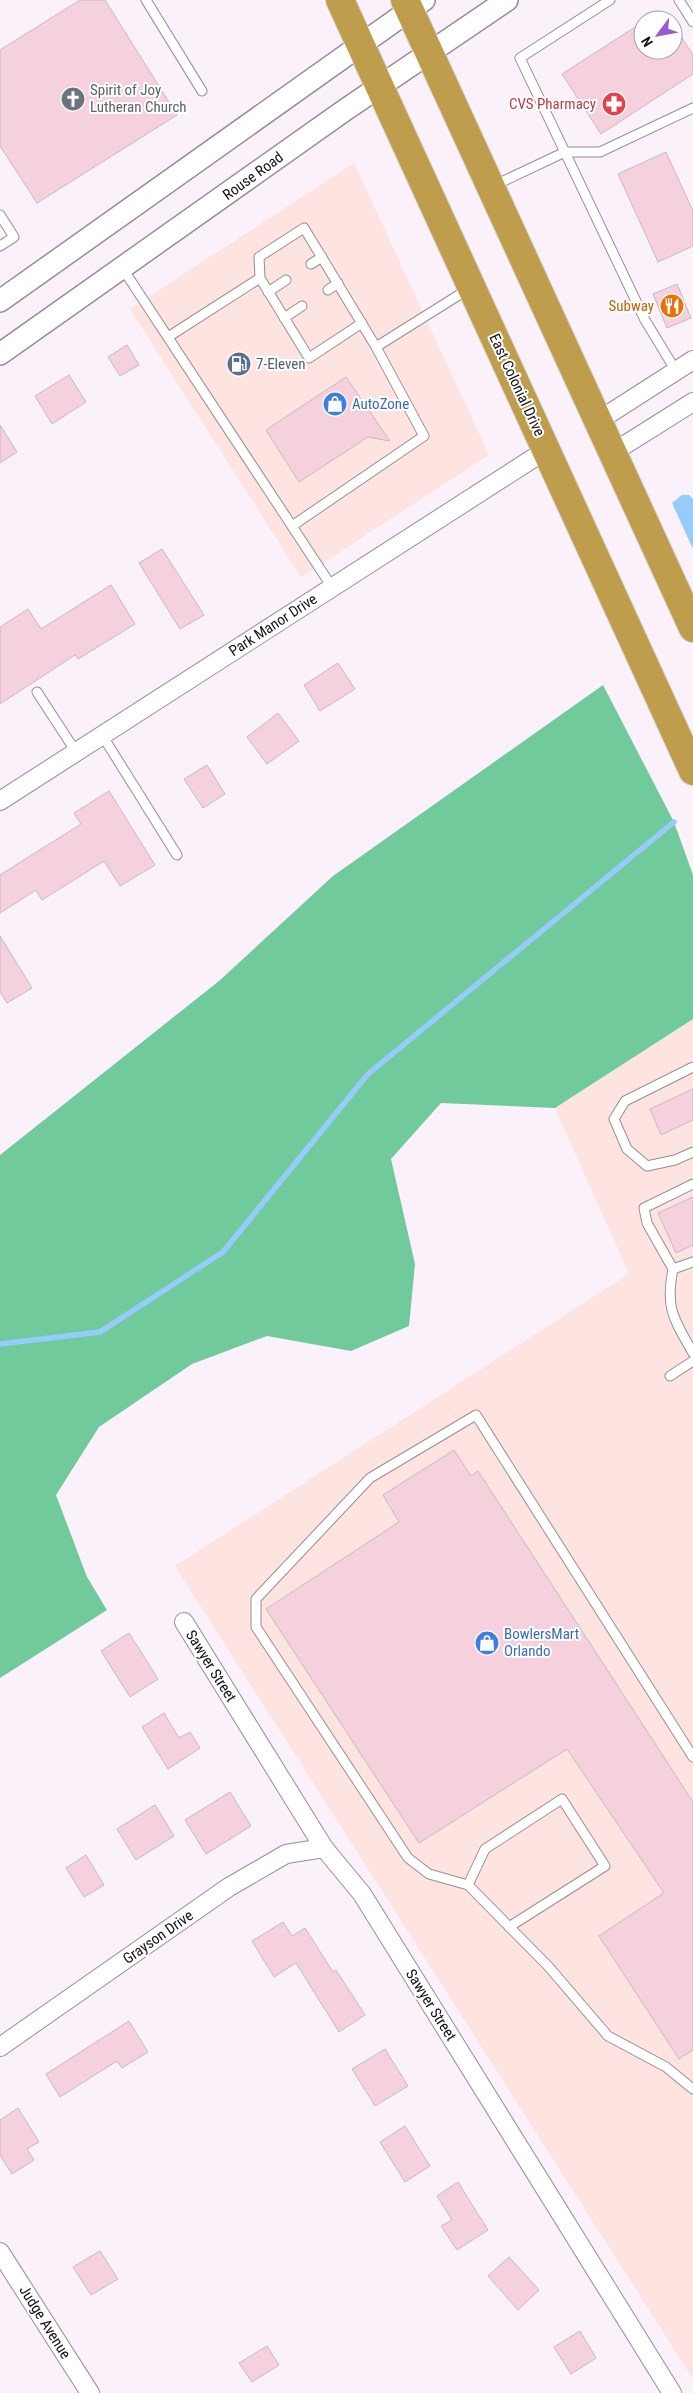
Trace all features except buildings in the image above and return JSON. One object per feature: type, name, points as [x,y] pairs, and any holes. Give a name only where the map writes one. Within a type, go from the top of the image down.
[{"type":"highway","name":"East Colonial Drive","points":[[340,0],[693,771]]},
{"type":"highway","points":[[413,3],[429,52],[693,628]]},
{"type":"street","name":"Rouse Road","points":[[0,354],[380,86],[507,0]]},
{"type":"street","points":[[1,298],[360,44],[413,3]]},
{"type":"street","points":[[598,421],[693,360]]},
{"type":"street","points":[[612,453],[693,402]]},
{"type":"street","name":"Park Manor Drive","points":[[0,801],[546,450]]},
{"type":"street","name":"Sawyer Street","points":[[184,1622],[324,1848],[362,1894],[672,2393]]},
{"type":"street","name":"Grayson Drive","points":[[0,2047],[230,1887],[286,1854],[324,1848]]},
{"type":"street","name":"Judge Avenue","points":[[0,2252],[90,2393]]},
{"type":"lane","points":[[146,0],[202,91]]},
{"type":"lane","points":[[610,0],[520,58],[645,320],[676,371]]},
{"type":"lane","points":[[679,0],[693,22]]},
{"type":"lane","points":[[491,187],[565,152],[600,152],[693,108]]},
{"type":"lane","points":[[0,215],[14,237],[0,246]]},
{"type":"lane","points":[[292,526],[424,436],[376,347],[362,323],[338,283],[304,228],[258,257],[260,278],[309,358],[362,323]]},
{"type":"lane","points":[[311,264],[322,257]]},
{"type":"lane","points":[[123,269],[332,587]]},
{"type":"lane","points":[[168,337],[260,278]]},
{"type":"lane","points":[[268,292],[286,280]]},
{"type":"lane","points":[[328,290],[338,283]]},
{"type":"lane","points":[[376,347],[472,287]]},
{"type":"lane","points":[[284,318],[302,306]]},
{"type":"lane","points":[[37,692],[76,752]]},
{"type":"lane","points":[[102,735],[177,855]]},
{"type":"lane","points":[[693,1067],[624,1101],[614,1119],[627,1149],[647,1166],[675,1160],[693,1152]]},
{"type":"lane","points":[[693,1184],[644,1208],[647,1223],[673,1268],[669,1306],[693,1354]]},
{"type":"lane","points":[[673,1268],[693,1262]]},
{"type":"lane","points":[[670,1376],[693,1361]]},
{"type":"lane","points":[[693,1757],[476,1415],[370,1478],[256,1599],[256,1627],[408,1858],[429,1874],[468,1885],[548,1966],[608,2036],[666,2067],[693,2089]]},
{"type":"lane","points":[[468,1885],[485,1848],[562,1799],[605,1866],[509,1927]]},
{"type":"shaded area","points":[[354,163],[489,455],[301,577],[130,309]]},
{"type":"shaded area","points":[[693,1019],[693,2379],[175,1566],[629,1274],[555,1108]]},
{"type":"green space","points":[[603,685],[674,822],[693,875],[693,1019],[555,1108],[441,1103],[391,1159],[415,1264],[409,1326],[351,1351],[267,1336],[192,1364],[99,1427],[56,1495],[87,1577],[107,1610],[0,1678],[0,1155],[219,981],[333,876]]},
{"type":"water","points":[[682,495],[689,495],[693,499],[693,549],[672,503]]},
{"type":"waterway","points":[[0,1344],[100,1332],[223,1252],[368,1074],[674,822]]},
{"type":"place","name":"Spirit of Joy Lutheran Church","points":[[73,99]]},
{"type":"place","name":"CVS Pharmacy","points":[[614,104]]},
{"type":"place","name":"Subway","points":[[672,306]]},
{"type":"place","name":"7-Eleven","points":[[239,364]]},
{"type":"place","name":"AutoZone","points":[[335,404]]},
{"type":"place","name":"BowlersMart Orlando","points":[[487,1643]]}]
